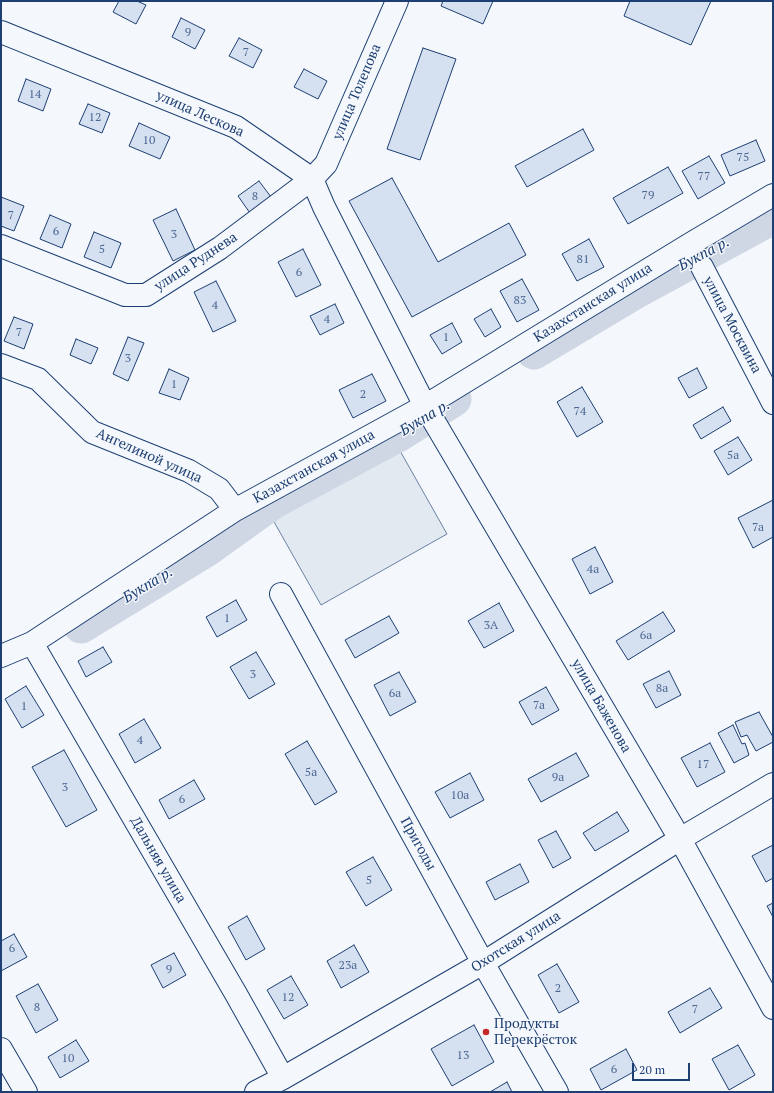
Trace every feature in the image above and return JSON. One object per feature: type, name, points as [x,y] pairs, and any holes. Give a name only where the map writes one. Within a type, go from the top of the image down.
[{"type":"street","name":"улица Толепова","points":[[312,180],[326,164],[397,1]]},
{"type":"street","name":"улица Лескова","points":[[1,32],[236,127],[312,180]]},
{"type":"street","name":"улица Руднева","points":[[1,246],[125,295],[146,295],[220,248],[312,180]]},
{"type":"street","points":[[312,180],[324,207],[425,406]]},
{"type":"street","name":"Казахстанская улица","points":[[1,656],[32,643],[235,510],[425,406],[692,242],[773,195]]},
{"type":"street","name":"улица Москвина","points":[[702,267],[773,403]]},
{"type":"street","name":"Ангелиной улица","points":[[1,365],[38,379],[92,432],[189,471],[220,489],[235,510]]},
{"type":"street","name":"улица Баженова","points":[[425,406],[680,839],[773,1008]]},
{"type":"street","name":"Пригоды","points":[[281,594],[483,964],[557,1092]]},
{"type":"street","name":"Дальняя улица","points":[[32,643],[236,994],[283,1078]]},
{"type":"street","name":"Охотская улица","points":[[256,1092],[483,964],[680,839],[773,784]]},
{"type":"street","points":[[1,1049],[26,1092]]},
{"type":"shaded area","points":[[399,449],[447,534],[321,605],[273,520]]},
{"type":"building","points":[[119,1],[137,1],[146,5],[136,24],[113,12]]},
{"type":"building","points":[[443,1],[493,1],[483,24],[441,6]]},
{"type":"building","points":[[630,1],[711,1],[691,45],[624,16]]},
{"type":"building","points":[[181,18],[205,30],[195,49],[172,37]]},
{"type":"building","points":[[239,38],[262,50],[253,68],[229,56]]},
{"type":"building","points":[[423,48],[456,59],[420,160],[387,149]]},
{"type":"building","points":[[304,69],[327,81],[318,99],[294,87]]},
{"type":"building","points":[[26,79],[51,89],[43,111],[18,101]]},
{"type":"building","points":[[88,104],[110,113],[102,133],[79,124]]},
{"type":"building","points":[[139,123],[170,137],[160,159],[129,146]]},
{"type":"building","points":[[583,129],[594,150],[527,187],[515,166]]},
{"type":"building","points":[[756,140],[765,161],[730,176],[721,155]]},
{"type":"building","points":[[709,156],[725,183],[698,199],[682,171]]},
{"type":"building","points":[[668,167],[683,193],[628,224],[613,198]]},
{"type":"building","points":[[392,178],[438,262],[509,223],[526,255],[412,317],[349,201]]},
{"type":"building","points":[[259,181],[271,197],[250,213],[238,196]]},
{"type":"building","points":[[1,197],[24,206],[14,231],[1,226]]},
{"type":"building","points":[[176,209],[195,250],[173,261],[153,220]]},
{"type":"building","points":[[50,215],[71,224],[62,248],[40,239]]},
{"type":"building","points":[[94,232],[121,243],[111,268],[84,257]]},
{"type":"building","points":[[589,239],[604,267],[577,281],[562,254]]},
{"type":"building","points":[[303,249],[321,285],[296,297],[278,262]]},
{"type":"building","points":[[522,279],[539,310],[517,322],[500,291]]},
{"type":"building","points":[[216,281],[236,321],[213,332],[194,292]]},
{"type":"building","points":[[335,304],[344,323],[320,335],[310,316]]},
{"type":"building","points":[[491,309],[501,327],[485,337],[474,319]]},
{"type":"building","points":[[14,317],[33,324],[24,349],[4,341]]},
{"type":"building","points":[[452,323],[462,342],[442,354],[430,335]]},
{"type":"building","points":[[128,337],[144,343],[128,381],[113,374]]},
{"type":"building","points":[[76,339],[98,348],[91,364],[70,355]]},
{"type":"building","points":[[697,368],[707,388],[689,398],[678,378]]},
{"type":"building","points":[[169,369],[189,378],[180,400],[159,393]]},
{"type":"building","points":[[372,374],[386,401],[353,418],[339,390]]},
{"type":"building","points":[[582,387],[603,422],[577,437],[557,402]]},
{"type":"building","points":[[723,407],[731,421],[701,439],[693,425]]},
{"type":"building","points":[[738,437],[752,460],[728,475],[714,451]]},
{"type":"building","points":[[773,500],[773,537],[753,548],[738,518]]},
{"type":"building","points":[[595,547],[613,582],[590,594],[572,559]]},
{"type":"building","points":[[236,600],[247,620],[217,637],[206,617]]},
{"type":"building","points":[[499,603],[514,631],[484,648],[468,621]]},
{"type":"building","points":[[663,612],[675,631],[628,660],[616,641]]},
{"type":"building","points":[[389,616],[399,633],[355,658],[345,640]]},
{"type":"building","points":[[103,647],[112,662],[86,677],[78,661]]},
{"type":"building","points":[[256,652],[275,684],[249,699],[230,667]]},
{"type":"building","points":[[669,671],[681,695],[656,708],[643,684]]},
{"type":"building","points":[[399,672],[416,702],[390,716],[374,685]]},
{"type":"building","points":[[26,686],[44,715],[22,728],[5,699]]},
{"type":"building","points":[[546,687],[559,710],[532,725],[519,702]]},
{"type":"building","points":[[759,712],[773,737],[773,742],[756,751],[747,735],[741,737],[735,722]]},
{"type":"building","points":[[144,719],[161,748],[135,763],[119,734]]},
{"type":"building","points":[[733,725],[742,744],[745,743],[749,755],[734,763],[718,733]]},
{"type":"building","points":[[307,741],[337,792],[315,805],[285,754]]},
{"type":"building","points":[[710,743],[725,772],[697,787],[681,758]]},
{"type":"building","points":[[64,750],[97,810],[66,827],[32,767]]},
{"type":"building","points":[[576,753],[589,776],[541,802],[528,779]]},
{"type":"building","points":[[470,773],[484,800],[450,818],[435,792]]},
{"type":"building","points":[[194,780],[205,799],[169,819],[159,800]]},
{"type":"building","points":[[617,812],[629,831],[595,851],[583,833]]},
{"type":"building","points":[[556,831],[571,858],[553,868],[538,840]]},
{"type":"building","points":[[773,845],[773,878],[766,882],[752,856]]},
{"type":"building","points":[[373,857],[392,890],[366,906],[346,872]]},
{"type":"building","points":[[520,864],[529,882],[495,900],[486,882]]},
{"type":"building","points":[[773,903],[773,917],[767,906]]},
{"type":"building","points":[[247,916],[265,949],[246,960],[228,927]]},
{"type":"building","points":[[14,934],[27,957],[1,971],[1,941]]},
{"type":"building","points":[[354,945],[369,972],[341,988],[327,961]]},
{"type":"building","points":[[174,953],[186,975],[163,988],[151,965]]},
{"type":"building","points":[[557,964],[579,1002],[559,1013],[538,975]]},
{"type":"building","points":[[291,976],[308,1005],[284,1019],[267,990]]},
{"type":"building","points":[[38,984],[58,1020],[36,1033],[16,996]]},
{"type":"building","points":[[710,988],[722,1008],[680,1033],[668,1012]]},
{"type":"building","points":[[474,1025],[494,1062],[452,1086],[431,1049]]},
{"type":"building","points":[[76,1040],[89,1061],[60,1078],[48,1057]]},
{"type":"building","points":[[738,1045],[755,1075],[729,1090],[712,1059]]},
{"type":"building","points":[[626,1049],[637,1070],[601,1090],[590,1069]]},
{"type":"building","points":[[507,1082],[512,1092],[490,1092]]},
{"type":"waterway","name":"Букпа р.","points":[[534,352],[638,290],[773,217]]},
{"type":"waterway","name":"Букпа р.","points":[[81,626],[207,549],[274,501],[401,433],[454,399]]},
{"type":"place","name":"Продукты Перекрёсток","points":[[486,1032]]}]
